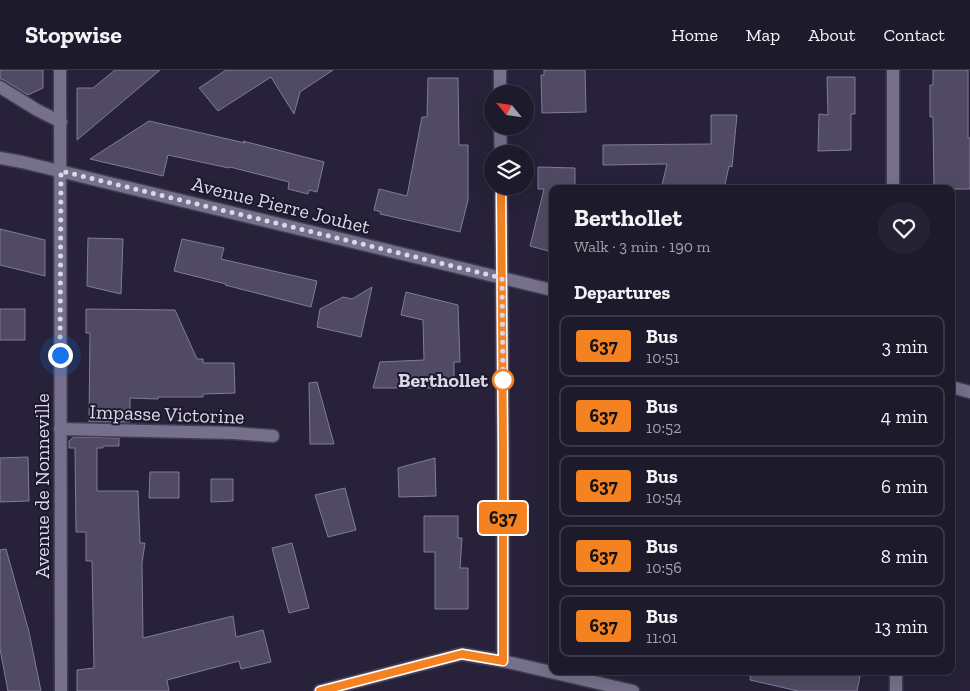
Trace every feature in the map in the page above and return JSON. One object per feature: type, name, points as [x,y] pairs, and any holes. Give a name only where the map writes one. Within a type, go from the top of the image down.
[{"type":"street","name":"Avenue de Nonneville","points":[[60,70],[61,691]]},
{"type":"street","points":[[500,70],[500,85]]},
{"type":"street","points":[[893,70],[893,185]]},
{"type":"street","points":[[0,87],[37,110],[61,122]]},
{"type":"street","name":"Avenue Pierre Jouhet","points":[[0,158],[61,171],[549,289]]},
{"type":"street","points":[[501,195],[503,661]]},
{"type":"street","points":[[955,388],[970,392]]},
{"type":"street","name":"Impasse Victorine","points":[[60,430],[273,436]]},
{"type":"street","points":[[320,691],[462,654],[549,672]]},
{"type":"street","points":[[564,675],[633,691]]},
{"type":"street","points":[[896,675],[896,691]]},
{"type":"building","points":[[0,70],[43,70],[43,88],[28,95],[0,79]]},
{"type":"building","points":[[115,70],[160,70],[77,140],[77,88],[93,88]]},
{"type":"building","points":[[226,70],[333,70],[300,92],[294,114],[271,77],[218,111],[199,88]]},
{"type":"building","points":[[544,70],[585,70],[586,112],[542,113],[541,75],[544,75]]},
{"type":"building","points":[[933,70],[968,70],[970,189],[955,189],[955,185],[934,185],[933,117],[930,117],[930,85],[933,85]]},
{"type":"building","points":[[827,77],[855,77],[855,114],[851,114],[851,150],[818,151],[819,114],[828,115]]},
{"type":"building","points":[[428,78],[458,78],[459,145],[468,145],[468,200],[460,232],[380,214],[381,212],[374,210],[379,189],[407,196],[422,117],[427,117]]},
{"type":"building","points":[[711,115],[737,115],[732,167],[729,166],[725,185],[662,185],[667,164],[603,165],[603,145],[711,144]]},
{"type":"building","points":[[149,121],[245,143],[243,141],[324,162],[317,192],[309,190],[308,194],[288,189],[289,182],[230,167],[168,155],[163,176],[90,159]]},
{"type":"building","points":[[538,167],[575,168],[575,185],[549,185],[549,251],[530,246],[544,189],[538,189]]},
{"type":"building","points":[[0,229],[45,240],[45,276],[0,265]]},
{"type":"building","points":[[88,238],[123,239],[121,294],[87,286]]},
{"type":"building","points":[[182,239],[224,248],[221,259],[317,281],[311,307],[174,271]]},
{"type":"building","points":[[372,287],[361,337],[317,327],[320,309],[343,297],[352,299]]},
{"type":"building","points":[[406,292],[458,305],[460,362],[454,362],[453,388],[373,388],[380,362],[424,360],[423,320],[401,315]]},
{"type":"building","points":[[0,309],[25,309],[25,340],[0,340]]},
{"type":"building","points":[[86,309],[175,310],[197,359],[203,359],[203,363],[234,363],[235,393],[203,394],[203,397],[130,398],[130,422],[89,422],[90,333],[86,333]]},
{"type":"building","points":[[317,382],[334,444],[310,444],[309,383]]},
{"type":"building","points":[[74,437],[119,438],[119,446],[97,448],[97,491],[138,491],[140,543],[145,543],[142,563],[143,638],[233,616],[236,637],[263,630],[271,662],[241,669],[239,661],[167,680],[169,691],[77,691],[77,670],[94,668],[92,561],[86,561],[86,532],[76,532],[75,448],[69,448],[69,441]]},
{"type":"building","points":[[28,457],[29,501],[0,502],[0,458]]},
{"type":"building","points":[[435,458],[436,496],[399,497],[398,468]]},
{"type":"building","points":[[150,472],[179,472],[179,498],[149,498]]},
{"type":"building","points":[[211,479],[233,479],[233,501],[211,502]]},
{"type":"building","points":[[345,488],[356,530],[328,537],[315,495]]},
{"type":"building","points":[[424,516],[458,516],[458,538],[462,538],[460,568],[468,568],[468,609],[435,609],[435,552],[424,552]]},
{"type":"building","points":[[292,543],[309,608],[289,613],[272,548]]},
{"type":"building","points":[[6,549],[29,632],[41,691],[8,691],[0,649],[0,550]]},
{"type":"building","points":[[751,675],[860,675],[857,691],[798,691],[750,680]]},
{"type":"bus line","name":"637","points":[[320,691],[462,654],[503,661],[501,195]]},
{"type":"place","name":"Berthollet","points":[[503,380]]},
{"type":"route","points":[[60,355],[61,171],[502,278],[503,380]]}]
